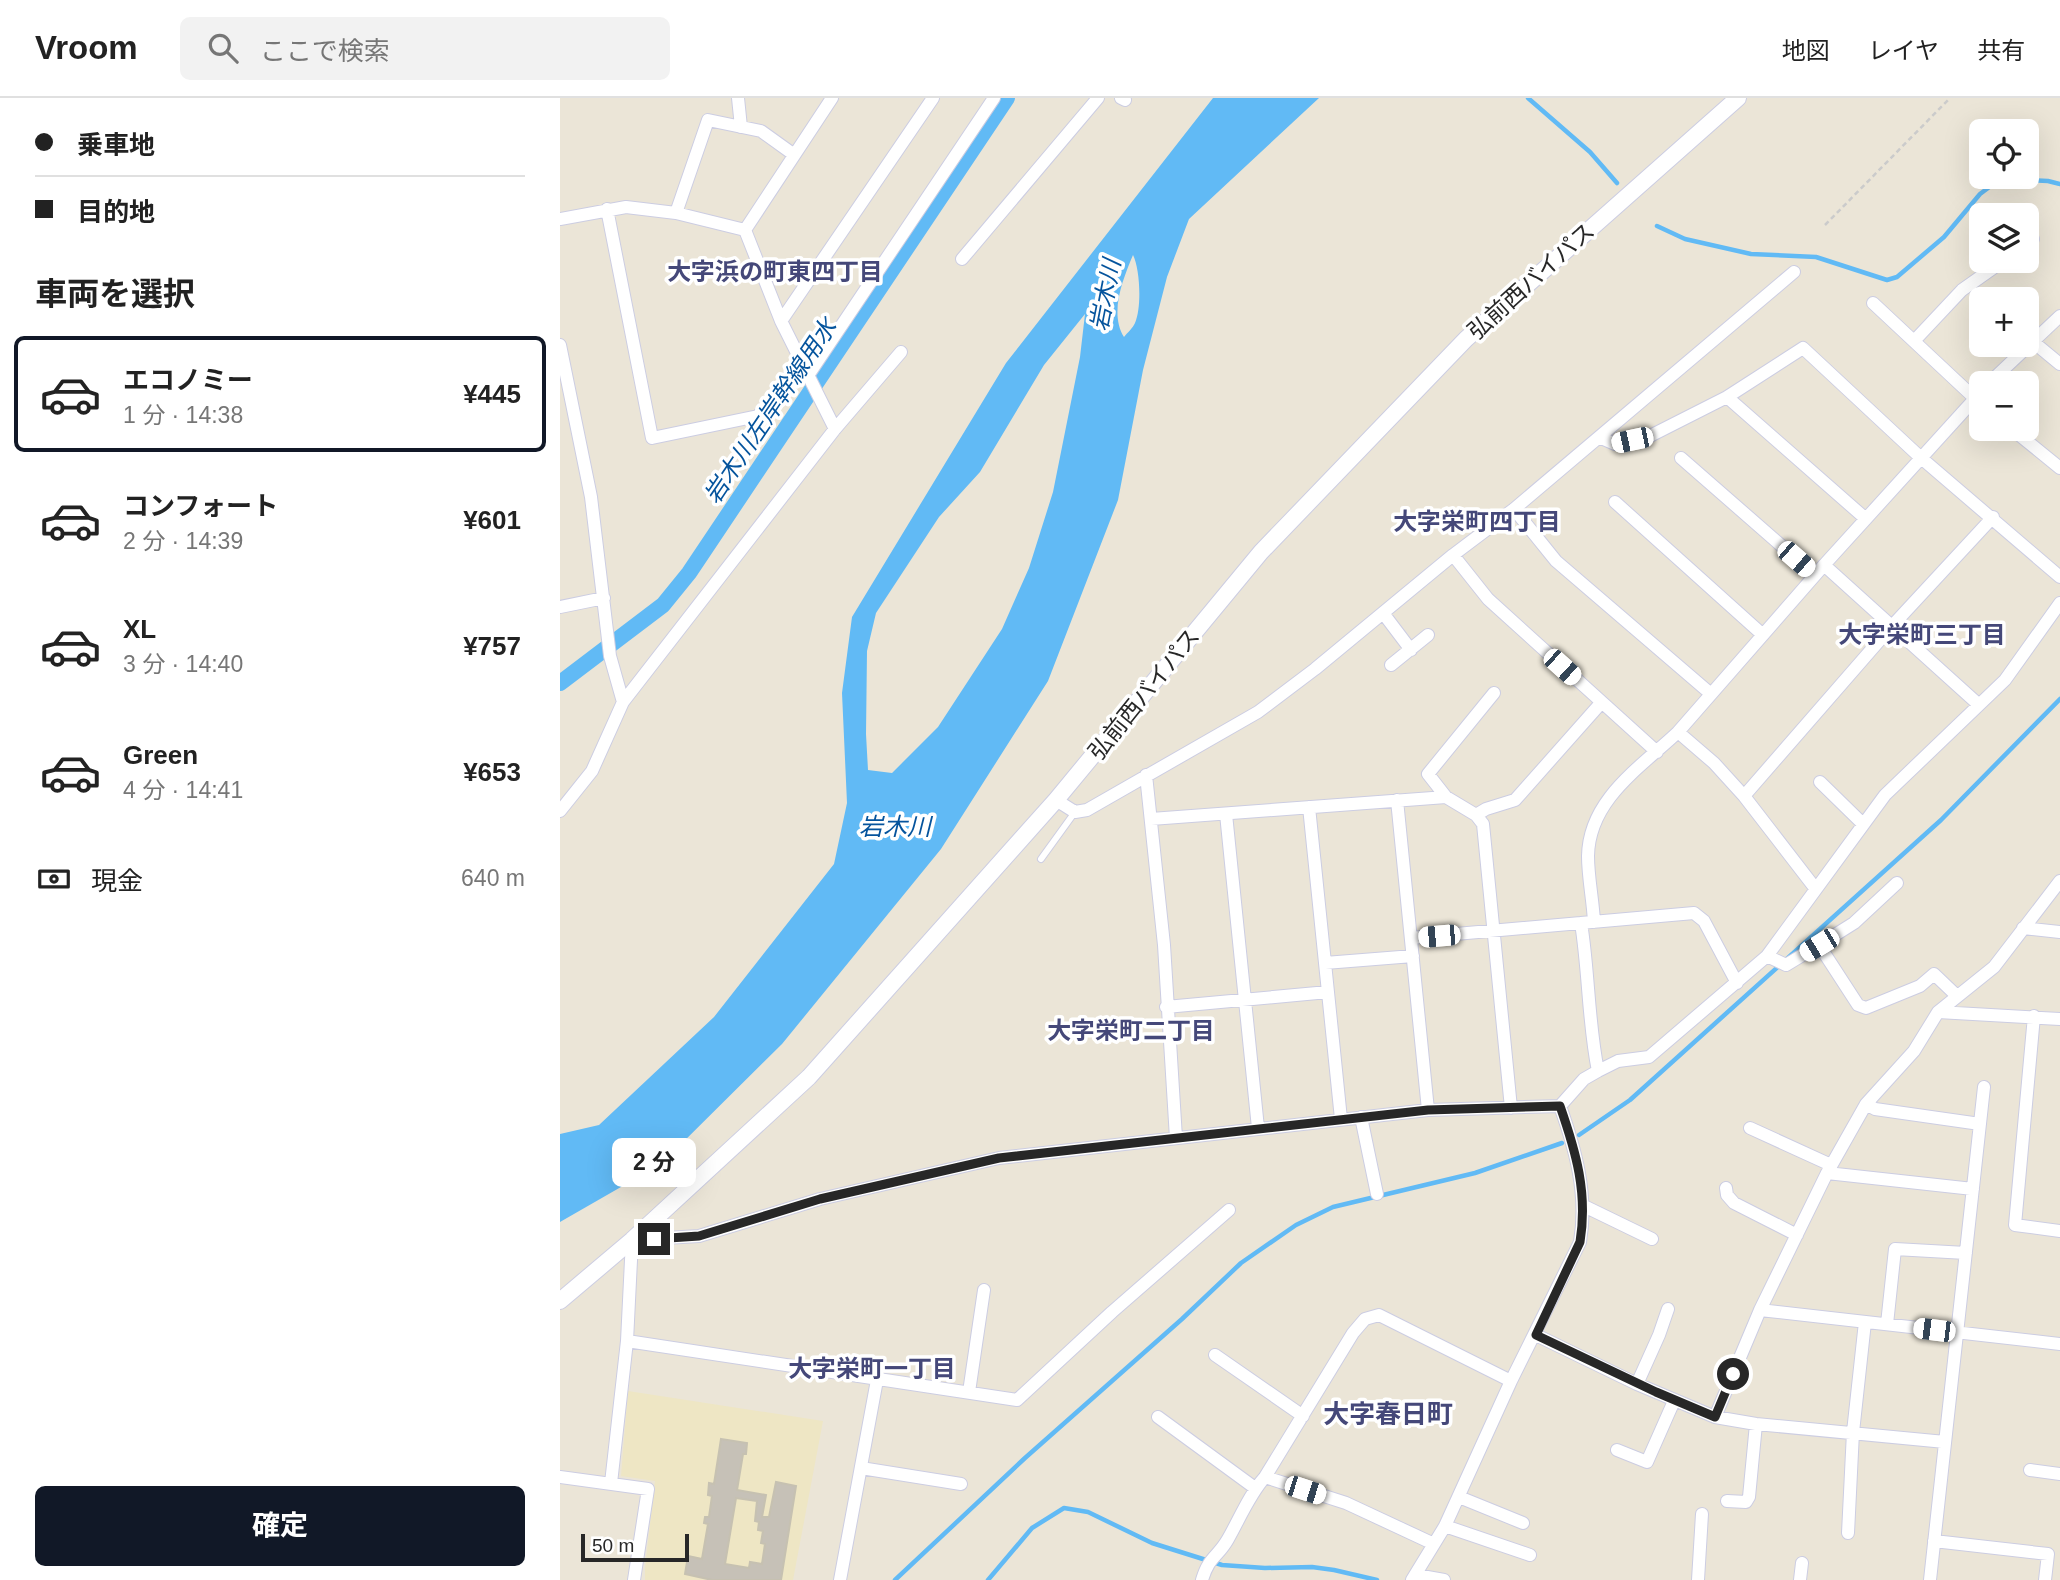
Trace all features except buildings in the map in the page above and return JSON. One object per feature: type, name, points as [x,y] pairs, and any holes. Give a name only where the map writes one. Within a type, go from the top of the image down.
[{"type":"street","points":[[738,98],[741,127]]},
{"type":"street","points":[[745,230],[832,98]]},
{"type":"street","points":[[808,379],[994,98]]},
{"type":"street","points":[[962,260],[1098,98]]},
{"type":"street","name":"弘前西バイパス","points":[[560,1301],[632,1240],[809,1077],[1056,800],[1261,552],[1457,349],[1738,98]]},
{"type":"street","points":[[781,321],[930,99]]},
{"type":"street","points":[[676,213],[708,120],[761,131],[793,155]]},
{"type":"street","points":[[560,219],[626,207],[676,213],[745,230]]},
{"type":"street","points":[[607,209],[652,438],[758,416],[800,362]]},
{"type":"street","points":[[745,230],[781,321],[835,429]]},
{"type":"street","points":[[1056,800],[1075,812],[1087,810],[1258,712],[1514,509],[1794,272]]},
{"type":"street","points":[[1915,340],[1962,290],[1986,273]]},
{"type":"street","points":[[1873,303],[1969,389]]},
{"type":"street","points":[[2039,335],[2060,316]]},
{"type":"street","points":[[560,345],[591,497],[610,656],[624,702]]},
{"type":"street","points":[[2039,347],[2060,364]]},
{"type":"street","points":[[1599,437],[1615,444],[1650,436],[1727,397],[1803,348],[1920,457],[2060,577]]},
{"type":"street","points":[[560,811],[592,771],[624,702],[835,429],[901,352]]},
{"type":"street","points":[[2001,371],[2016,357]]},
{"type":"street","points":[[1727,397],[1866,519]]},
{"type":"street","points":[[1598,1072],[1591,1037],[1587,923],[1590,835],[1598,814],[1642,761],[1657,752],[1678,732],[1920,457],[1969,408]]},
{"type":"street","points":[[2027,441],[2060,468]]},
{"type":"street","points":[[1681,458],[1815,575]]},
{"type":"street","points":[[1615,502],[1763,635]]},
{"type":"street","points":[[1514,509],[1556,561],[1711,694]]},
{"type":"street","points":[[1744,796],[1892,626],[1993,517]]},
{"type":"street","points":[[1453,555],[1488,599],[1657,752]]},
{"type":"street","points":[[1824,565],[1978,704]]},
{"type":"street","points":[[560,607],[604,597]]},
{"type":"street","points":[[1776,961],[1815,888],[1885,795],[2005,680],[2060,603]]},
{"type":"street","points":[[1383,612],[1410,650]]},
{"type":"street","points":[[1391,666],[1428,635]]},
{"type":"street","points":[[1493,693],[1428,774],[1446,797],[1476,816],[1483,824],[1511,1108]]},
{"type":"street","points":[[1476,816],[1486,809],[1515,800],[1601,703]]},
{"type":"street","points":[[1678,732],[1714,763],[1744,796],[1815,888]]},
{"type":"street","points":[[1146,775],[1164,945],[1176,1138]]},
{"type":"street","points":[[1819,782],[1863,824]]},
{"type":"street","points":[[1151,819],[1446,797]]},
{"type":"street","points":[[1397,800],[1428,1110]]},
{"type":"street","points":[[1309,807],[1341,1119]]},
{"type":"street","points":[[1226,814],[1258,1128]]},
{"type":"street","points":[[1715,1417],[1760,1310],[1829,1169],[1866,1104],[1913,1051],[1938,1012],[1994,967],[2060,881]]},
{"type":"street","points":[[611,1483],[627,1341],[632,1240],[699,1236],[820,1199],[999,1158],[1428,1110],[1560,1106],[1584,1079],[1618,1061],[1649,1057],[1737,984],[1776,961],[1819,945],[1854,923],[1897,883]]},
{"type":"street","points":[[1412,938],[1694,912],[1703,921],[1737,984]]},
{"type":"street","points":[[2023,928],[2060,932]]},
{"type":"street","points":[[1819,945],[1858,1005],[1866,1008],[1920,986],[1934,974],[1957,996]]},
{"type":"street","points":[[1325,963],[1413,956]]},
{"type":"street","points":[[1166,1007],[1328,992]]},
{"type":"street","points":[[1938,1012],[2060,1019]]},
{"type":"street","points":[[2035,1016],[2015,1225],[2060,1231]]},
{"type":"street","points":[[1930,1580],[1984,1087]]},
{"type":"street","points":[[1866,1104],[1875,1109],[1980,1124]]},
{"type":"street","points":[[1444,1580],[1414,1578],[1446,1526],[1511,1381],[1580,1242],[1583,1188],[1560,1106]]},
{"type":"street","points":[[1361,1117],[1377,1194]]},
{"type":"street","points":[[1750,1128],[1829,1169],[1973,1189]]},
{"type":"street","points":[[1726,1188],[1727,1195],[1734,1203],[1797,1235]]},
{"type":"street","points":[[1584,1206],[1652,1239]]},
{"type":"street","points":[[627,1341],[1017,1400],[1112,1312],[1229,1210]]},
{"type":"street","points":[[1887,1324],[1895,1249],[1966,1253]]},
{"type":"street","points":[[969,1392],[984,1290]]},
{"type":"street","points":[[1637,1384],[1668,1309]]},
{"type":"street","points":[[1760,1310],[2060,1344]]},
{"type":"street","points":[[1202,1580],[1208,1563],[1226,1542],[1255,1488],[1265,1477],[1353,1333],[1365,1320],[1379,1315],[1511,1381]]},
{"type":"street","points":[[1848,1533],[1853,1432],[1865,1322]]},
{"type":"street","points":[[1536,1335],[1674,1401],[1715,1417],[1756,1424],[1945,1442]]},
{"type":"street","points":[[1215,1355],[1303,1416]]},
{"type":"street","points":[[840,1580],[877,1380]]},
{"type":"street","points":[[1617,1450],[1647,1462],[1674,1401]]},
{"type":"street","points":[[1158,1417],[1255,1488]]},
{"type":"street","points":[[1727,1501],[1746,1502],[1749,1497],[1756,1424]]},
{"type":"street","points":[[861,1468],[961,1484]]},
{"type":"street","points":[[2030,1471],[2060,1474]]},
{"type":"street","points":[[560,1477],[648,1489],[634,1580]]},
{"type":"street","points":[[1265,1477],[1346,1503],[1434,1544]]},
{"type":"street","points":[[1458,1497],[1523,1523]]},
{"type":"street","points":[[1698,1580],[1702,1514]]},
{"type":"street","points":[[1446,1526],[1530,1555]]},
{"type":"street","points":[[1934,1541],[2048,1554],[2045,1580]]},
{"type":"street","points":[[1800,1580],[1802,1563]]},
{"type":"lane","points":[[1041,859],[1075,812]]},
{"type":"path","points":[[1825,225],[1950,98]]},
{"type":"shaded area","points":[[628,1391],[823,1421],[793,1580],[645,1580],[655,1481],[621,1476]]},
{"type":"water","name":"岩木川","points":[[1213,98],[1319,98],[1189,219],[1167,277],[1143,370],[1118,500],[1048,681],[941,849],[782,1044],[661,1164],[560,1222],[560,1134],[599,1125],[714,1017],[834,864],[847,803],[842,693],[852,617],[1006,363]],"holes":[[[1133,255],[1139,278],[1139,308],[1134,325],[1124,337],[1118,317],[1119,296]],[[1085,314],[1080,357],[1053,492],[1029,568],[1002,629],[938,727],[892,773],[868,770],[867,651],[876,613],[939,517],[980,472],[1044,365]]]},
{"type":"waterway","name":"岩木川左岸幹線用水","points":[[560,683],[663,605],[689,573],[1007,98]]},
{"type":"waterway","points":[[1528,98],[1590,152],[1617,183]]},
{"type":"waterway","points":[[1657,226],[1685,239],[1751,254],[1816,257],[1887,280],[1897,277],[1944,237],[1980,194],[1996,182],[2010,179],[2060,184]]},
{"type":"waterway","points":[[1579,1135],[1630,1100],[1941,820],[2060,699]]},
{"type":"waterway","points":[[895,1580],[1025,1458],[1241,1263],[1296,1225],[1333,1207],[1475,1173],[1562,1143]]},
{"type":"waterway","points":[[988,1580],[1032,1528],[1064,1508],[1088,1512],[1152,1543],[1222,1565],[1312,1567],[1377,1580]]},
{"type":"district","name":"大字浜の町東四丁目","points":[[775,271]]},
{"type":"district","name":"大字栄町四丁目","points":[[1477,521]]},
{"type":"district","name":"大字栄町三丁目","points":[[1922,634]]},
{"type":"district","name":"大字栄町二丁目","points":[[1131,1030]]},
{"type":"district","name":"大字栄町一丁目","points":[[872,1368]]},
{"type":"district","name":"大字春日町","points":[[1388,1414]]},
{"type":"route","points":[[654,1239],[699,1236],[820,1199],[999,1158],[1428,1110],[1560,1106],[1583,1188],[1583,1226],[1580,1242],[1536,1335],[1674,1401],[1715,1417],[1733,1374]]}]
